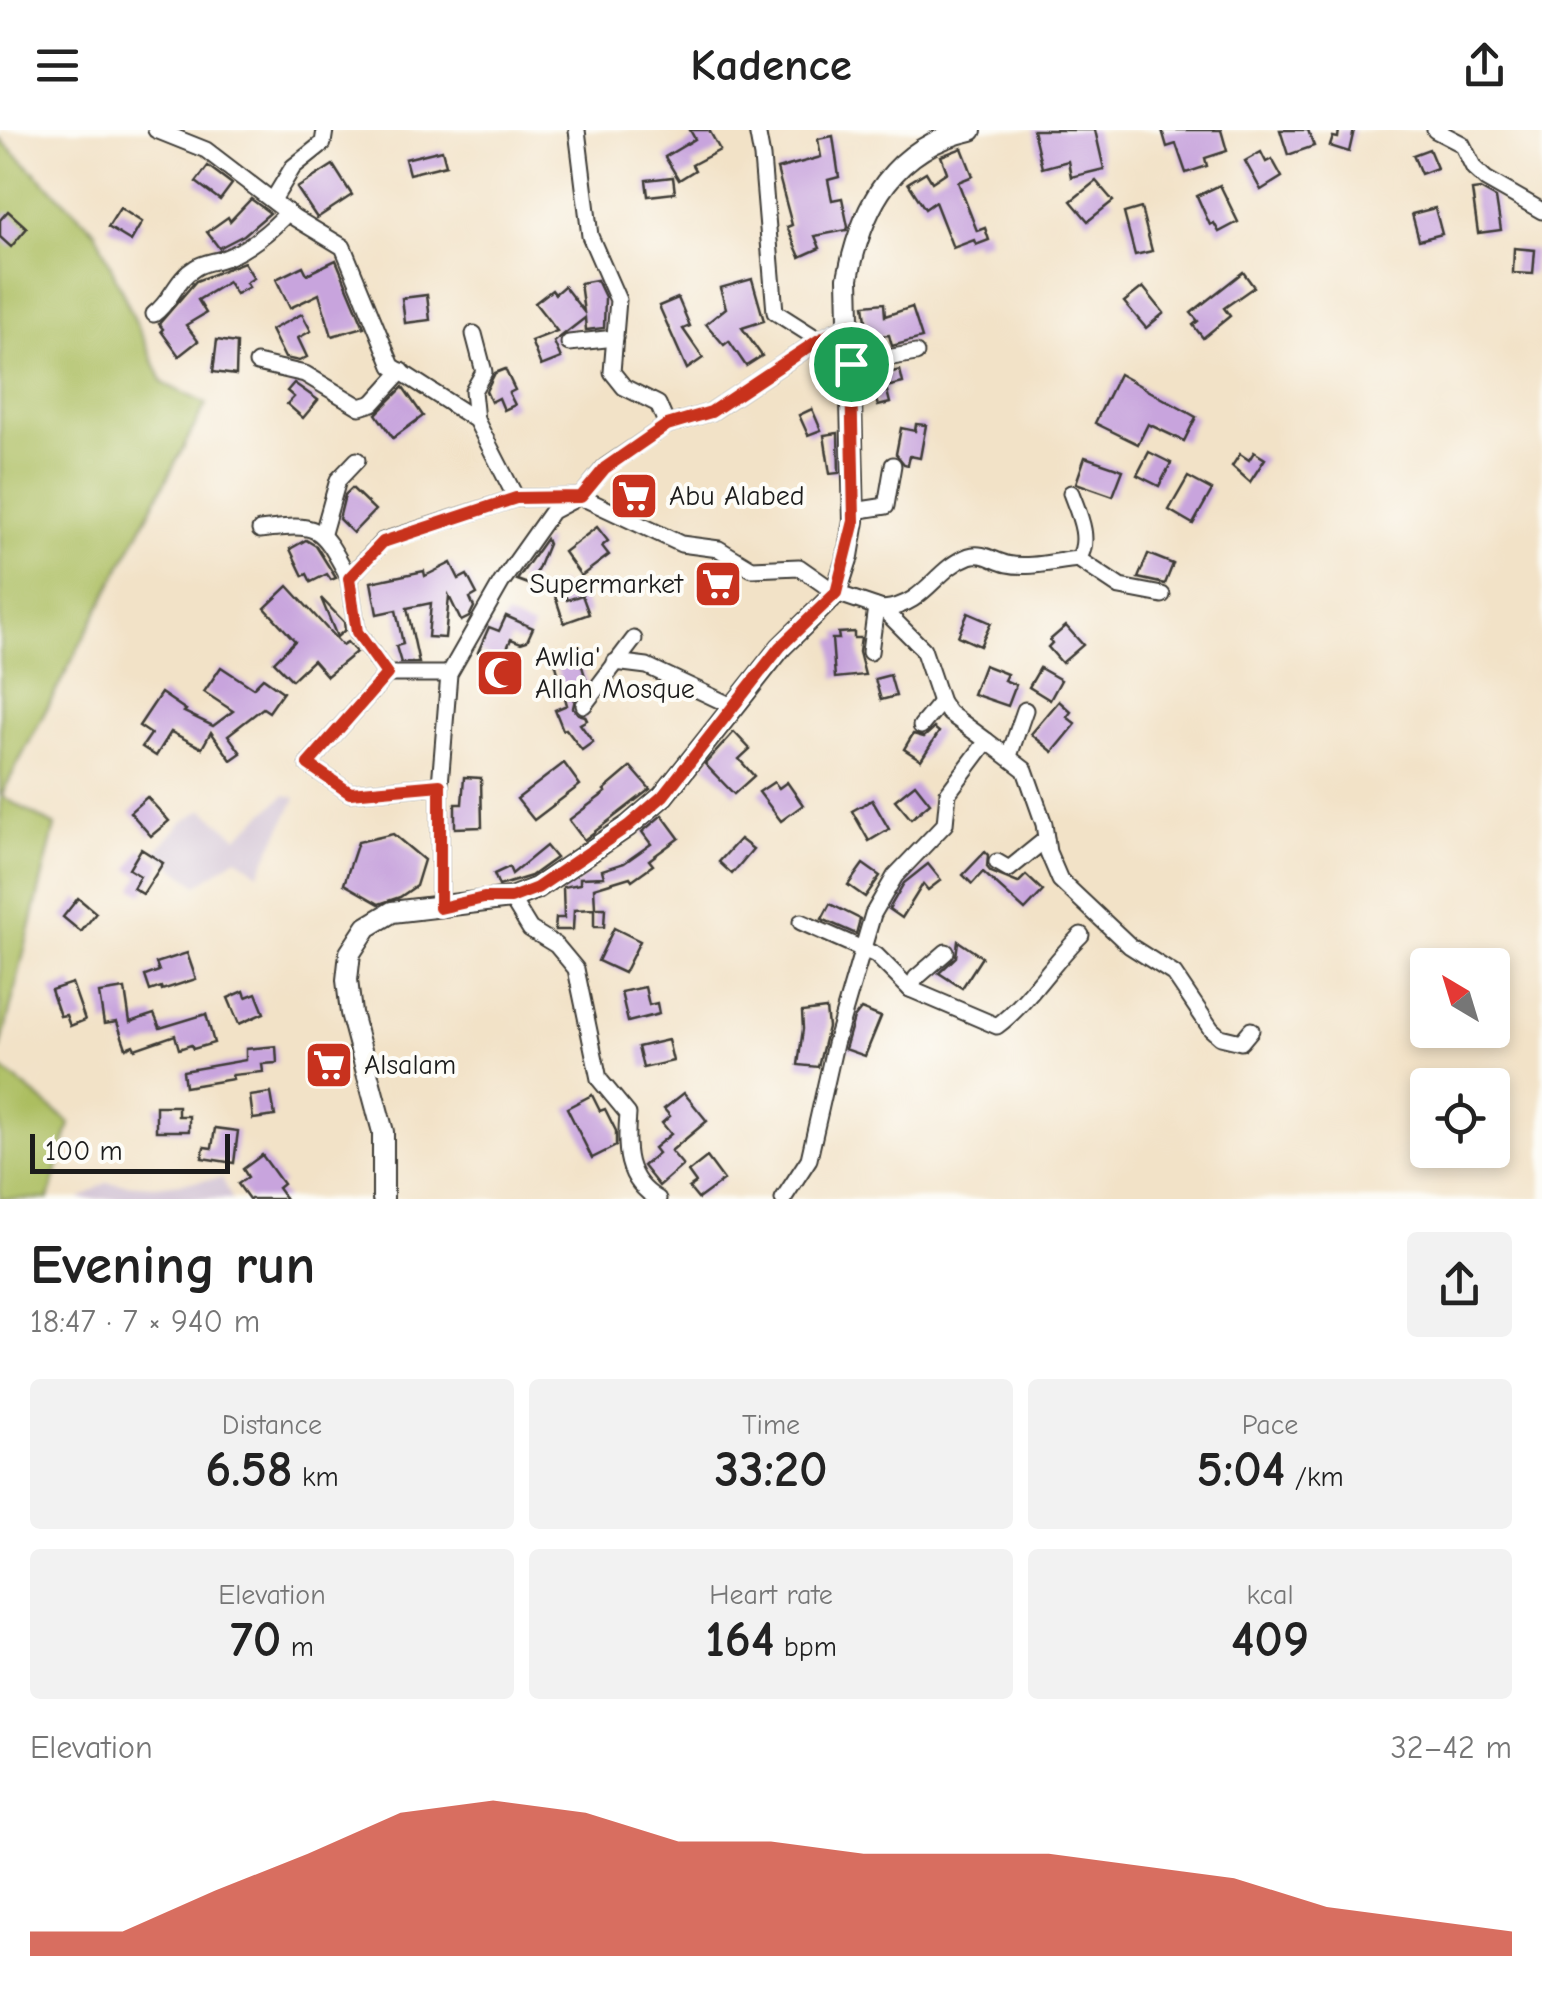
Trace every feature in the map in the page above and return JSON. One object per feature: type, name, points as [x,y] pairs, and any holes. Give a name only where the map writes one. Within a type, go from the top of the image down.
[{"type":"main road","points":[[383,1199],[383,1132],[351,1013],[350,952],[367,927],[392,912],[440,908],[484,898],[511,898],[549,880],[640,816],[663,796],[780,647],[836,593],[848,556],[854,511],[848,278],[855,244],[864,216],[878,192],[926,146],[971,130]]},
{"type":"street","points":[[273,200],[293,167],[323,143],[326,130]]},
{"type":"street","points":[[576,130],[590,236],[618,300],[612,372],[624,387],[658,404],[667,425]]},
{"type":"street","points":[[757,130],[775,312],[819,340]]},
{"type":"street","points":[[1435,130],[1462,144],[1474,168],[1486,178],[1542,211]]},
{"type":"street","points":[[160,131],[206,150],[288,212],[343,247],[392,366],[476,420]]},
{"type":"street","points":[[154,314],[174,291],[175,284],[194,268],[224,259],[249,245],[288,212]]},
{"type":"street","points":[[440,908],[440,785],[449,674],[501,583],[552,511],[581,497],[605,468],[667,425],[711,412],[819,340],[850,324]]},
{"type":"street","points":[[474,334],[484,372],[473,391],[476,420],[516,498]]},
{"type":"street","points":[[569,343],[615,338]]},
{"type":"street","points":[[851,364],[916,353]]},
{"type":"street","points":[[257,364],[305,374],[360,407],[373,402],[402,371]]},
{"type":"street","points":[[323,533],[338,480],[357,460]]},
{"type":"street","points":[[854,511],[886,506],[893,465]]},
{"type":"street","points":[[1071,493],[1082,523],[1084,551],[1078,559]]},
{"type":"street","points":[[349,578],[383,542],[516,498],[581,497],[681,544],[718,549],[752,569],[799,567],[836,593],[879,608],[901,608],[968,557],[978,554],[1022,566],[1078,559],[1120,587],[1162,595]]},
{"type":"street","points":[[260,530],[292,526],[323,533],[349,578],[357,632],[387,674]]},
{"type":"street","points":[[870,652],[879,608]]},
{"type":"street","points":[[879,608],[923,649],[941,702],[949,713],[1020,764],[1031,781],[1060,880],[1130,946],[1174,974],[1210,1029],[1234,1043],[1241,1042],[1251,1030]]},
{"type":"street","points":[[584,706],[634,639]]},
{"type":"street","points":[[615,662],[647,666],[734,707]]},
{"type":"street","points":[[440,785],[350,793],[308,764],[387,674],[449,674]]},
{"type":"street","points":[[920,726],[941,702]]},
{"type":"street","points":[[1010,756],[1025,710]]},
{"type":"street","points":[[784,1199],[808,1159],[861,947],[882,895],[945,824],[948,793],[987,741]]},
{"type":"street","points":[[998,862],[1010,869],[1046,839]]},
{"type":"street","points":[[511,898],[530,928],[556,944],[576,969],[599,1079],[628,1114],[624,1150],[634,1177],[658,1199]]},
{"type":"street","points":[[801,922],[876,955],[910,989],[998,1026],[1081,935]]},
{"type":"street","points":[[910,989],[916,978],[946,952]]},
{"type":"shaded area","points":[[285,795],[296,798],[259,873],[237,858],[197,885],[155,853],[181,823],[203,809],[237,837]]},
{"type":"shaded area","points":[[222,1178],[232,1199],[79,1199],[106,1183],[155,1186]]},
{"type":"green space","points":[[0,139],[95,231],[163,383],[206,404],[1,796],[55,826],[0,1051]]},
{"type":"green space","points":[[0,1067],[70,1123],[49,1199],[0,1199]]},
{"type":"building","points":[[690,130],[709,130],[720,150],[692,165],[695,170],[679,180],[665,157],[695,139]]},
{"type":"building","points":[[1033,130],[1095,130],[1104,169],[1071,177],[1068,161],[1042,168]]},
{"type":"building","points":[[1162,130],[1221,130],[1227,151],[1205,158],[1207,166],[1186,173],[1176,144],[1167,147]]},
{"type":"building","points":[[1280,130],[1308,130],[1314,146],[1288,155]]},
{"type":"building","points":[[1339,130],[1354,130],[1349,152],[1330,146],[1333,137],[1338,138]]},
{"type":"building","points":[[833,136],[839,177],[828,180],[832,200],[842,198],[848,227],[815,236],[820,248],[800,257],[787,227],[792,225],[777,169],[821,157],[818,139]]},
{"type":"building","points":[[962,148],[973,176],[958,182],[977,231],[985,228],[989,240],[976,245],[974,240],[953,248],[935,202],[925,209],[908,183],[926,172],[932,182],[947,172],[941,156]]},
{"type":"building","points":[[1429,149],[1437,168],[1421,174],[1413,155]]},
{"type":"building","points":[[442,150],[446,165],[409,174],[405,159]]},
{"type":"building","points":[[1261,152],[1266,162],[1272,159],[1282,177],[1261,190],[1245,161]]},
{"type":"building","points":[[333,165],[352,195],[317,218],[297,188]]},
{"type":"building","points":[[208,166],[232,184],[220,200],[196,182]]},
{"type":"building","points":[[673,177],[675,193],[648,196],[646,180]]},
{"type":"building","points":[[1096,181],[1113,201],[1088,221],[1071,201]]},
{"type":"building","points":[[1220,185],[1238,222],[1219,232],[1214,223],[1210,225],[1197,196]]},
{"type":"building","points":[[1480,189],[1496,198],[1501,230],[1478,233],[1472,190]]},
{"type":"building","points":[[251,199],[270,213],[244,235],[219,248],[207,232],[228,217],[230,221]]},
{"type":"building","points":[[120,208],[142,222],[131,241],[108,227]]},
{"type":"building","points":[[1141,208],[1152,251],[1135,255],[1124,213]]},
{"type":"building","points":[[1435,208],[1442,234],[1419,240],[1412,214]]},
{"type":"building","points":[[8,211],[27,228],[11,247],[0,237],[0,220]]},
{"type":"building","points":[[1514,248],[1535,250],[1533,274],[1513,273]]},
{"type":"building","points":[[336,260],[364,327],[332,336],[319,294],[290,308],[276,279],[303,266],[307,274]]},
{"type":"building","points":[[244,262],[254,278],[246,283],[249,287],[236,294],[228,282],[198,300],[206,313],[186,325],[198,341],[179,356],[159,324],[196,281]]},
{"type":"building","points":[[1243,272],[1254,287],[1224,308],[1230,316],[1203,338],[1193,325],[1198,321],[1191,313]]},
{"type":"building","points":[[752,279],[764,321],[742,328],[762,356],[746,366],[729,341],[724,345],[706,324],[726,308],[720,288]]},
{"type":"building","points":[[597,280],[605,297],[604,328],[586,330],[585,318],[554,342],[561,358],[541,366],[531,341],[557,331],[535,303],[564,286],[584,312],[580,283]]},
{"type":"building","points":[[1143,287],[1164,313],[1146,328],[1124,302]]},
{"type":"building","points":[[427,295],[430,320],[405,323],[402,298]]},
{"type":"building","points":[[678,298],[690,326],[683,329],[703,358],[687,369],[659,306]]},
{"type":"building","points":[[884,303],[885,316],[912,307],[922,338],[892,346],[889,335],[868,337],[864,305]]},
{"type":"building","points":[[302,314],[311,331],[298,338],[307,357],[299,361],[285,358],[271,330]]},
{"type":"building","points":[[217,340],[237,343],[236,375],[213,372]]},
{"type":"building","points":[[505,369],[515,390],[509,393],[515,405],[504,410],[499,398],[491,402],[486,391],[495,373]]},
{"type":"building","points":[[884,370],[885,374],[900,370],[903,383],[886,387],[890,403],[878,406],[867,373]]},
{"type":"building","points":[[1119,374],[1196,417],[1184,441],[1148,424],[1138,444],[1095,423]]},
{"type":"building","points":[[294,383],[318,400],[303,418],[287,404],[294,397],[287,391]]},
{"type":"building","points":[[403,387],[423,416],[393,438],[376,414]]},
{"type":"building","points":[[812,409],[821,430],[808,435],[799,415]]},
{"type":"building","points":[[916,424],[926,425],[920,458],[910,456],[908,465],[896,454],[901,428],[915,431]]},
{"type":"building","points":[[838,433],[839,473],[830,474],[824,435]]},
{"type":"building","points":[[1149,452],[1171,463],[1159,486],[1137,475]]},
{"type":"building","points":[[1254,452],[1265,459],[1250,482],[1232,466],[1240,454],[1249,460]]},
{"type":"building","points":[[1085,457],[1123,470],[1113,496],[1076,483]]},
{"type":"building","points":[[1188,477],[1212,490],[1193,524],[1169,510]]},
{"type":"building","points":[[352,488],[375,510],[353,533],[339,519],[345,495]]},
{"type":"building","points":[[597,527],[608,541],[602,546],[609,555],[581,576],[564,552]]},
{"type":"building","points":[[546,539],[548,544],[535,576],[528,584],[517,580]]},
{"type":"building","points":[[306,540],[316,546],[336,578],[331,580],[327,574],[311,582],[307,574],[303,576],[290,549]]},
{"type":"building","points":[[1148,554],[1173,564],[1165,584],[1138,578]]},
{"type":"building","points":[[451,563],[459,579],[467,575],[477,594],[470,598],[474,607],[469,617],[461,621],[449,596],[445,638],[428,637],[431,603],[407,608],[419,663],[401,663],[396,646],[403,644],[396,610],[377,614],[371,582],[424,571],[425,576]]},
{"type":"building","points":[[561,584],[567,600],[582,595],[589,614],[564,623],[552,587]]},
{"type":"building","points":[[288,586],[342,645],[347,642],[356,652],[327,676],[313,660],[292,680],[274,662],[295,641],[265,608]]},
{"type":"building","points":[[321,598],[344,622],[345,630],[337,637]]},
{"type":"building","points":[[968,613],[991,623],[980,646],[958,636]]},
{"type":"building","points":[[506,616],[533,628],[527,641],[511,639],[501,662],[478,652],[489,627],[499,631]]},
{"type":"building","points":[[1066,626],[1083,645],[1062,663],[1048,647],[1050,640]]},
{"type":"building","points":[[854,632],[854,638],[861,638],[859,652],[865,675],[835,678],[832,639],[839,639],[838,633]]},
{"type":"building","points":[[579,656],[587,683],[573,708],[585,716],[587,720],[580,724],[593,742],[582,750],[563,730],[555,710],[567,705],[555,662]]},
{"type":"building","points":[[984,665],[1007,674],[1004,680],[1016,685],[1008,706],[973,694]]},
{"type":"building","points":[[221,667],[253,688],[263,678],[283,692],[269,712],[263,708],[228,735],[241,753],[231,760],[211,732],[202,748],[171,732],[156,756],[142,747],[151,734],[139,726],[161,693],[184,712],[213,726],[233,711],[204,692]]},
{"type":"building","points":[[1040,668],[1061,680],[1050,700],[1029,687]]},
{"type":"building","points":[[890,675],[896,696],[881,700],[875,679]]},
{"type":"building","points":[[1059,701],[1071,712],[1067,717],[1076,724],[1053,752],[1031,734]]},
{"type":"building","points":[[934,728],[939,732],[921,760],[904,749],[913,734],[924,737]]},
{"type":"building","points":[[734,732],[750,749],[739,759],[754,776],[734,794],[705,764]]},
{"type":"building","points":[[564,763],[580,785],[534,820],[517,799]]},
{"type":"building","points":[[631,767],[650,789],[584,840],[569,820]]},
{"type":"building","points":[[464,777],[481,778],[482,827],[455,828],[455,804],[462,804]]},
{"type":"building","points":[[774,782],[779,788],[787,782],[803,805],[781,821],[759,792]]},
{"type":"building","points":[[915,784],[930,803],[911,819],[895,800]]},
{"type":"building","points":[[147,797],[169,821],[151,836],[130,812]]},
{"type":"building","points":[[872,800],[889,829],[869,841],[852,811]]},
{"type":"building","points":[[662,815],[679,838],[649,860],[653,865],[632,880],[630,877],[594,888],[595,908],[605,908],[604,927],[594,927],[594,909],[574,910],[573,930],[555,930],[556,918],[564,918],[563,887],[580,884],[580,878],[604,877],[602,870],[624,863],[651,844],[642,832]]},
{"type":"building","points":[[393,834],[424,860],[416,886],[379,904],[344,884],[358,842]]},
{"type":"building","points":[[740,839],[753,849],[732,874],[719,862]]},
{"type":"building","points":[[546,846],[556,858],[531,876],[499,886],[494,874],[509,867],[512,874]]},
{"type":"building","points":[[141,849],[163,863],[143,894],[133,888],[140,876],[129,869]]},
{"type":"building","points":[[985,852],[991,872],[1018,883],[1026,875],[1043,891],[1025,910],[983,872],[972,884],[963,875]]},
{"type":"building","points":[[863,864],[880,876],[865,897],[848,885]]},
{"type":"building","points":[[928,864],[941,880],[928,890],[923,884],[902,918],[889,909],[904,883]]},
{"type":"building","points":[[78,898],[96,913],[81,932],[63,917]]},
{"type":"building","points":[[830,904],[860,919],[856,934],[822,919]]},
{"type":"building","points":[[614,928],[640,941],[624,973],[598,961]]},
{"type":"building","points":[[958,941],[982,957],[962,988],[939,973],[956,957]]},
{"type":"building","points":[[187,953],[196,979],[150,991],[145,976],[159,971],[156,963]]},
{"type":"building","points":[[72,983],[85,1020],[70,1026],[66,1015],[60,1016],[51,990]]},
{"type":"building","points":[[645,987],[649,1005],[657,1003],[659,1014],[628,1022],[621,992]]},
{"type":"building","points":[[125,989],[130,1022],[154,1014],[160,1028],[206,1014],[214,1043],[179,1049],[175,1035],[135,1049],[133,1045],[126,1048],[117,1022],[104,1024],[99,993]]},
{"type":"building","points":[[244,991],[246,997],[256,993],[264,1013],[239,1024],[228,998]]},
{"type":"building","points":[[826,1009],[828,1027],[818,1067],[798,1065],[802,1012]]},
{"type":"building","points":[[861,1009],[881,1017],[865,1056],[845,1049],[854,1018]]},
{"type":"building","points":[[668,1040],[673,1061],[643,1068],[638,1047]]},
{"type":"building","points":[[276,1046],[277,1063],[262,1064],[263,1072],[185,1087],[183,1071],[246,1060],[246,1049]]},
{"type":"building","points":[[271,1093],[275,1116],[253,1119],[250,1096]]},
{"type":"building","points":[[684,1093],[707,1121],[671,1151],[683,1165],[659,1186],[643,1166],[658,1153],[654,1148],[671,1134],[662,1123],[670,1116],[664,1109]]},
{"type":"building","points":[[592,1095],[600,1111],[605,1109],[616,1131],[616,1146],[592,1158],[567,1108]]},
{"type":"building","points":[[156,1106],[178,1106],[178,1116],[189,1116],[189,1131],[156,1131]]},
{"type":"building","points":[[215,1128],[238,1131],[234,1163],[202,1158],[204,1147],[212,1148]]},
{"type":"building","points":[[262,1155],[283,1184],[278,1188],[286,1199],[249,1199],[238,1184],[248,1177],[243,1169]]},
{"type":"building","points":[[707,1157],[724,1180],[698,1199],[689,1188],[696,1183],[688,1172]]},
{"type":"place","name":"Abu Alabed","points":[[634,496]]},
{"type":"place","name":"Supermarket","points":[[718,584]]},
{"type":"place","name":"Awlia' Allah Mosque","points":[[500,673]]},
{"type":"place","name":"Alsalam","points":[[329,1065]]},
{"type":"route","points":[[850,324],[851,364],[854,521],[836,593],[780,647],[663,796],[628,826],[537,888],[511,898],[484,898],[440,908],[440,785],[350,793],[308,764],[387,674],[357,632],[349,578],[383,542],[459,515],[516,498],[581,497],[605,468],[667,425],[711,412],[819,340],[850,324]]}]
